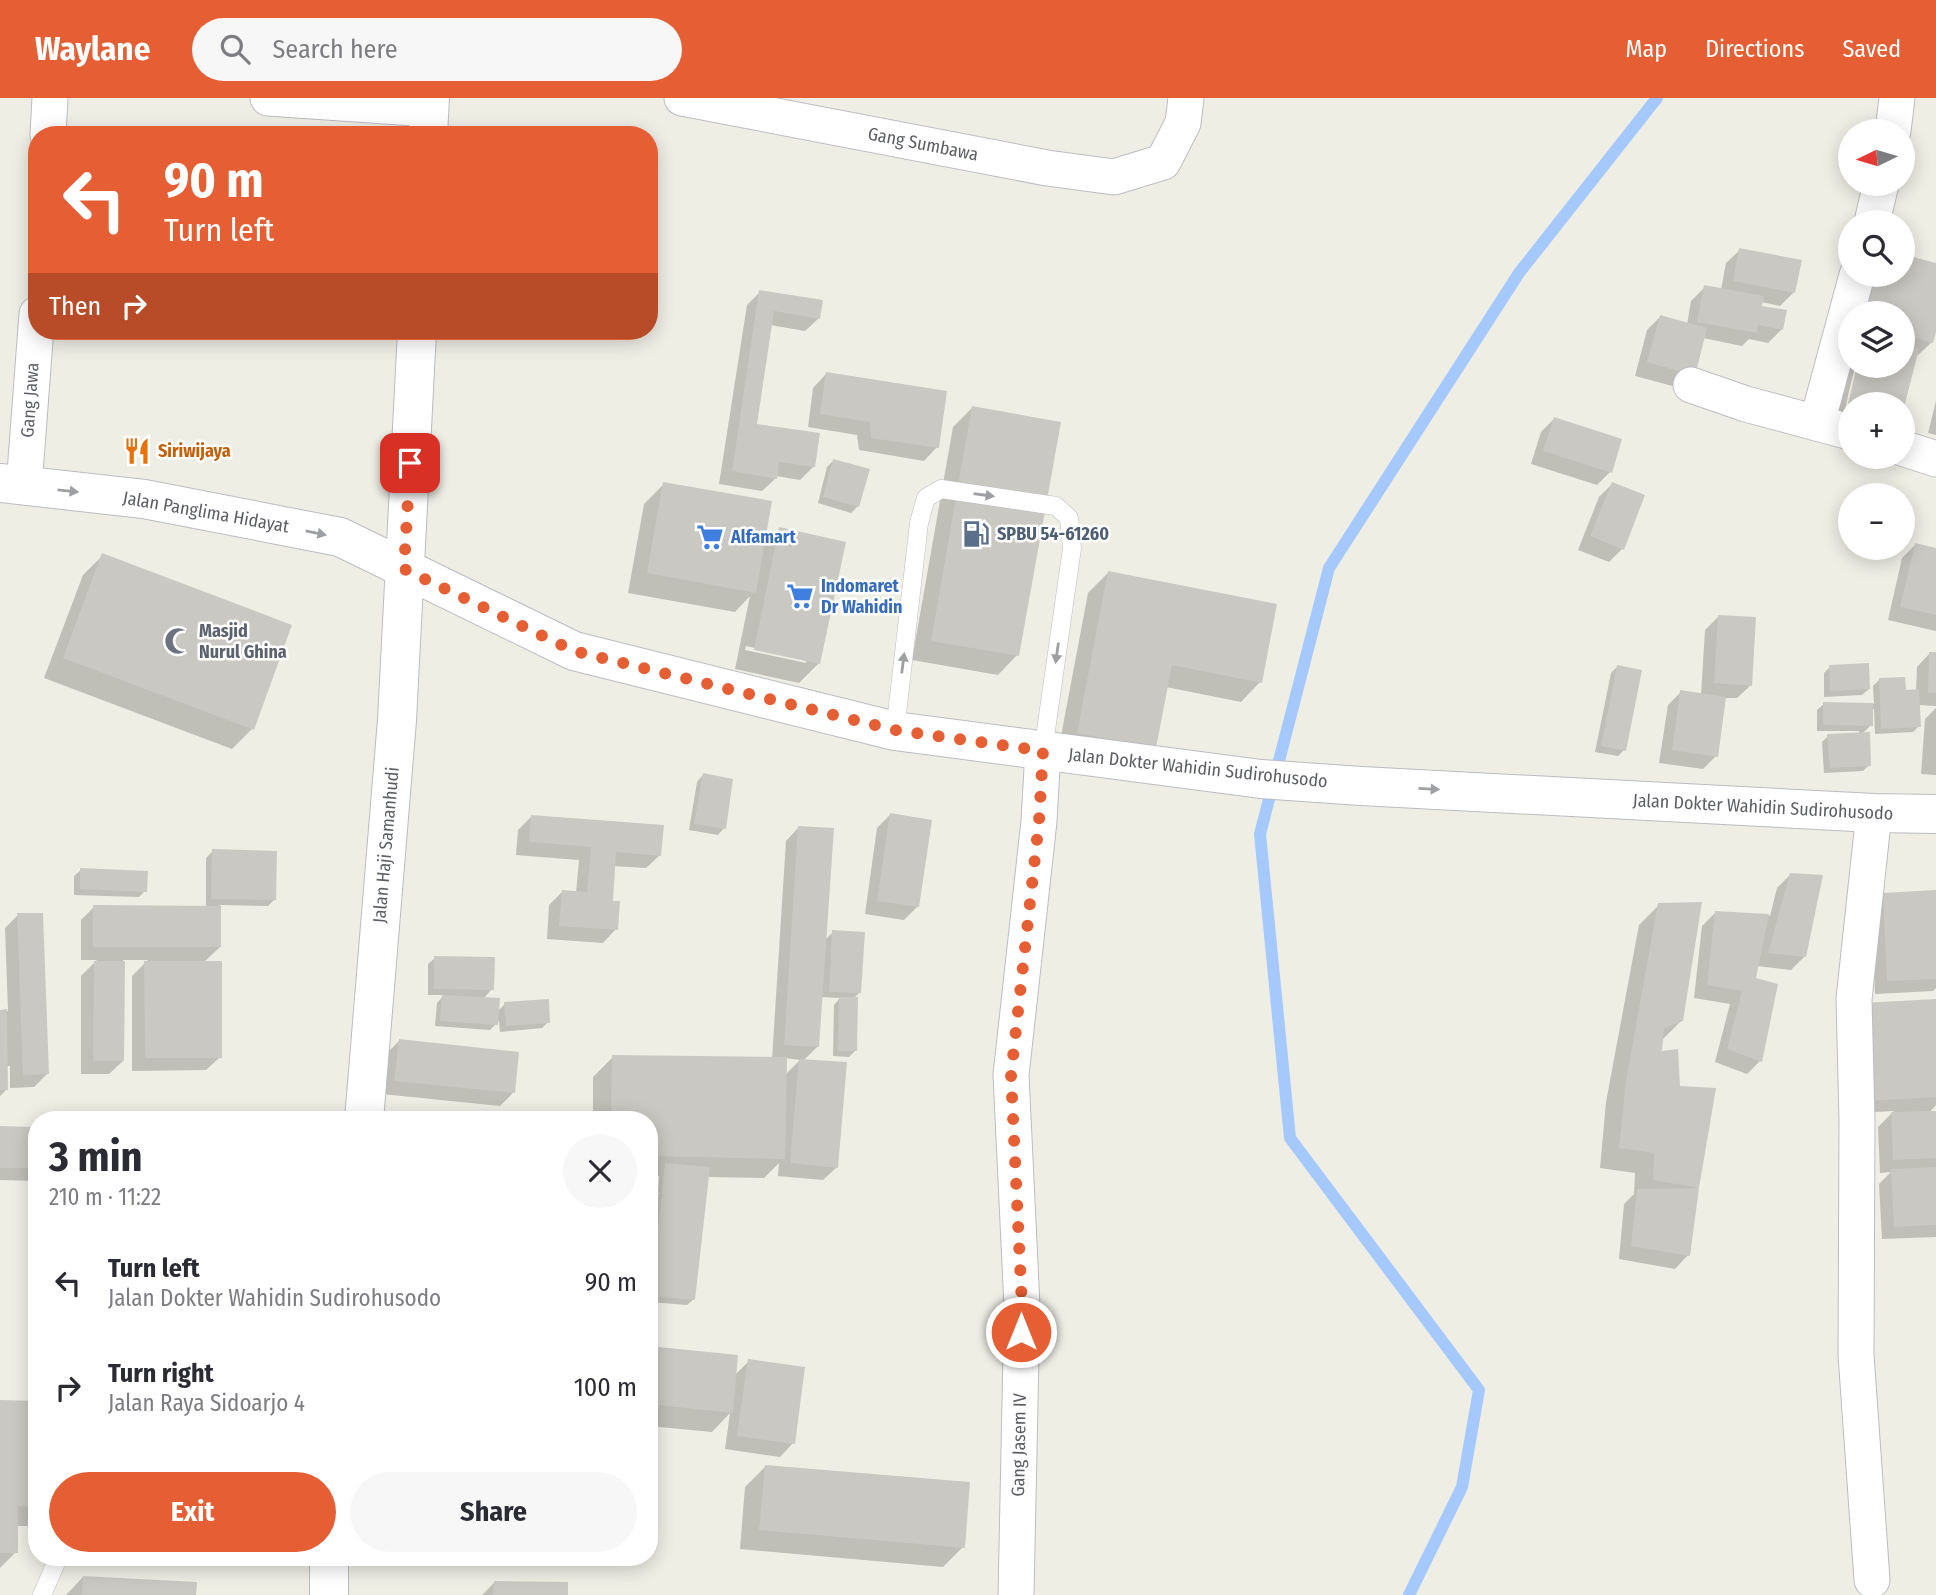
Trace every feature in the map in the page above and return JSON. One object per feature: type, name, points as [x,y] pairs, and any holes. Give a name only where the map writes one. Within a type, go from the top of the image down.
[{"type":"main road","name":"Jalan Haji Samanhudi","points":[[364,1111],[397,720],[417,340]]},
{"type":"main road","name":"Jalan Panglima Hidayat","points":[[12,484],[144,499],[340,537],[404,569]]},
{"type":"main road","name":"Jalan Dokter Wahidin Sudirohusodo","points":[[404,569],[574,651],[895,730],[1261,779],[1874,813],[1936,814]]},
{"type":"main road","points":[[329,1566],[329,1595]]},
{"type":"street","points":[[48,126],[50,98]]},
{"type":"street","points":[[268,98],[429,114]]},
{"type":"street","name":"Gang Sumbawa","points":[[682,98],[1047,168],[1114,177],[1163,163],[1183,123],[1186,98]]},
{"type":"street","points":[[1894,119],[1897,98]]},
{"type":"street","points":[[1691,385],[1746,404],[1834,428],[1855,287]]},
{"type":"street","name":"Gang Jawa","points":[[12,484],[33,340]]},
{"type":"street","points":[[1915,452],[1936,459]]},
{"type":"street","name":"Gang Jasem IV","points":[[1016,1595],[1022,1306],[1011,1075],[1039,821],[1043,751]]},
{"type":"street","points":[[1872,1580],[1856,1355],[1857,1120],[1854,999],[1874,813]]},
{"type":"lane","points":[[895,730],[919,523],[926,498],[941,489],[954,490],[1056,506],[1069,518],[1072,548],[1043,751]]},
{"type":"lane","points":[[42,1595],[54,1566]]},
{"type":"building","points":[[1739,248],[1802,260],[1795,293],[1733,281]]},
{"type":"building","points":[[1915,257],[1936,263],[1936,332],[1933,343],[1915,338],[1915,301],[1868,301],[1872,287],[1915,287]]},
{"type":"building","points":[[1704,285],[1764,296],[1762,306],[1787,310],[1783,330],[1758,325],[1757,333],[1697,322]]},
{"type":"building","points":[[759,290],[823,300],[820,319],[774,311],[757,424],[820,433],[815,467],[779,462],[777,479],[732,471]]},
{"type":"building","points":[[1660,315],[1707,328],[1695,376],[1647,362]]},
{"type":"building","points":[[1915,348],[1919,349],[1915,364]]},
{"type":"building","points":[[826,372],[947,391],[939,448],[871,438],[870,422],[820,414]]},
{"type":"building","points":[[1854,378],[1912,378],[1908,392],[1851,392]]},
{"type":"building","points":[[972,406],[1061,422],[1019,656],[931,641]]},
{"type":"building","points":[[1554,417],[1622,439],[1612,473],[1543,451]]},
{"type":"building","points":[[833,459],[870,469],[859,507],[823,497]]},
{"type":"building","name":"Alfamart","points":[[663,482],[772,501],[756,593],[647,573]]},
{"type":"building","points":[[1612,482],[1645,495],[1624,550],[1590,536]]},
{"type":"building","name":"Indomaret Dr Wahidin","points":[[779,527],[846,542],[820,664],[754,650]]},
{"type":"building","points":[[1915,543],[1936,548],[1936,615],[1900,607],[1911,560],[1915,560]]},
{"type":"building","name":"Masjid Nurul Ghina","points":[[102,553],[292,625],[254,730],[63,658]]},
{"type":"building","points":[[1108,571],[1277,604],[1262,683],[1172,665],[1156,748],[1077,733]]},
{"type":"building","points":[[1718,615],[1756,617],[1752,686],[1714,683]]},
{"type":"building","points":[[1929,652],[1936,652],[1936,693],[1928,693]]},
{"type":"building","points":[[1869,663],[1870,689],[1830,691],[1829,665]]},
{"type":"building","points":[[1617,665],[1642,670],[1626,751],[1601,746]]},
{"type":"building","points":[[1905,677],[1906,690],[1919,689],[1921,727],[1881,729],[1879,678]]},
{"type":"building","points":[[1680,690],[1726,697],[1718,757],[1672,750]]},
{"type":"building","points":[[1823,702],[1873,703],[1873,726],[1823,725]]},
{"type":"building","points":[[1870,732],[1871,766],[1830,768],[1827,734]]},
{"type":"building","points":[[703,773],[733,779],[726,829],[694,824]]},
{"type":"building","points":[[890,813],[932,820],[919,907],[877,901]]},
{"type":"building","points":[[531,815],[664,825],[661,856],[616,852],[613,901],[620,901],[618,930],[559,926],[562,890],[587,892],[591,847],[529,842]]},
{"type":"building","points":[[798,826],[834,828],[819,1047],[784,1045]]},
{"type":"building","points":[[212,849],[277,851],[276,900],[211,899]]},
{"type":"building","points":[[80,868],[148,871],[147,892],[80,889]]},
{"type":"building","points":[[1790,873],[1823,875],[1806,957],[1768,953]]},
{"type":"building","points":[[1936,890],[1936,979],[1887,981],[1883,893]]},
{"type":"building","points":[[1702,902],[1683,1021],[1664,1028],[1662,1051],[1678,1049],[1680,1086],[1716,1088],[1699,1188],[1653,1180],[1654,1153],[1619,1148],[1626,1081],[1658,903]]},
{"type":"building","points":[[93,905],[221,906],[221,947],[93,947]]},
{"type":"building","points":[[1715,911],[1769,914],[1756,978],[1778,984],[1762,1062],[1727,1049],[1742,991],[1707,985]]},
{"type":"building","points":[[17,913],[43,913],[49,1074],[23,1075]]},
{"type":"building","points":[[832,930],[865,932],[861,993],[829,992]]},
{"type":"building","points":[[434,956],[495,957],[494,990],[434,989]]},
{"type":"building","points":[[94,961],[125,961],[124,1061],[93,1061]]},
{"type":"building","points":[[144,961],[222,961],[222,1058],[145,1058]]},
{"type":"building","points":[[442,995],[500,998],[498,1025],[440,1021]]},
{"type":"building","points":[[839,997],[858,997],[857,1051],[838,1051]]},
{"type":"building","points":[[549,999],[550,1023],[506,1026],[504,1002]]},
{"type":"building","points":[[1936,999],[1936,1097],[1868,1101],[1863,1003]]},
{"type":"building","points":[[7,1009],[8,1090],[0,1090],[0,1010]]},
{"type":"building","points":[[399,1039],[519,1052],[515,1093],[394,1081]]},
{"type":"building","points":[[612,1055],[787,1057],[785,1159],[658,1156],[658,1111],[611,1111]]},
{"type":"building","points":[[799,1059],[847,1062],[838,1168],[790,1163]]},
{"type":"building","points":[[1936,1111],[1936,1158],[1893,1160],[1891,1112]]},
{"type":"building","points":[[0,1126],[28,1127],[28,1168],[0,1168]]},
{"type":"building","points":[[665,1163],[710,1167],[695,1300],[658,1297],[658,1230]]},
{"type":"building","points":[[1936,1167],[1936,1225],[1894,1227],[1891,1169]]},
{"type":"building","points":[[1699,1188],[1690,1256],[1631,1246],[1637,1189]]},
{"type":"building","points":[[658,1347],[738,1355],[733,1413],[658,1405]]},
{"type":"building","points":[[748,1359],[805,1367],[795,1444],[737,1436]]},
{"type":"building","points":[[0,1400],[28,1401],[28,1507],[18,1506],[18,1553],[0,1553]]},
{"type":"building","points":[[765,1465],[970,1482],[965,1548],[759,1530]]},
{"type":"building","points":[[83,1576],[197,1582],[196,1595],[82,1595]]},
{"type":"building","points":[[494,1581],[568,1582],[568,1595],[493,1595]]},
{"type":"waterway","points":[[1409,1595],[1462,1487],[1479,1390],[1290,1138],[1260,834],[1329,568],[1519,273],[1657,98]]},
{"type":"place","name":"Siriwijaya","points":[[137,451]]},
{"type":"place","name":"SPBU 54-61260","points":[[976,534]]},
{"type":"place","name":"Alfamart","points":[[710,537]]},
{"type":"place","name":"Indomaret Dr Wahidin","points":[[800,596]]},
{"type":"place","name":"Masjid Nurul Ghina","points":[[178,641]]},
{"type":"route","points":[[410,463],[404,569],[574,651],[895,730],[1043,751],[1039,821],[1011,1075],[1021,1332]]}]
